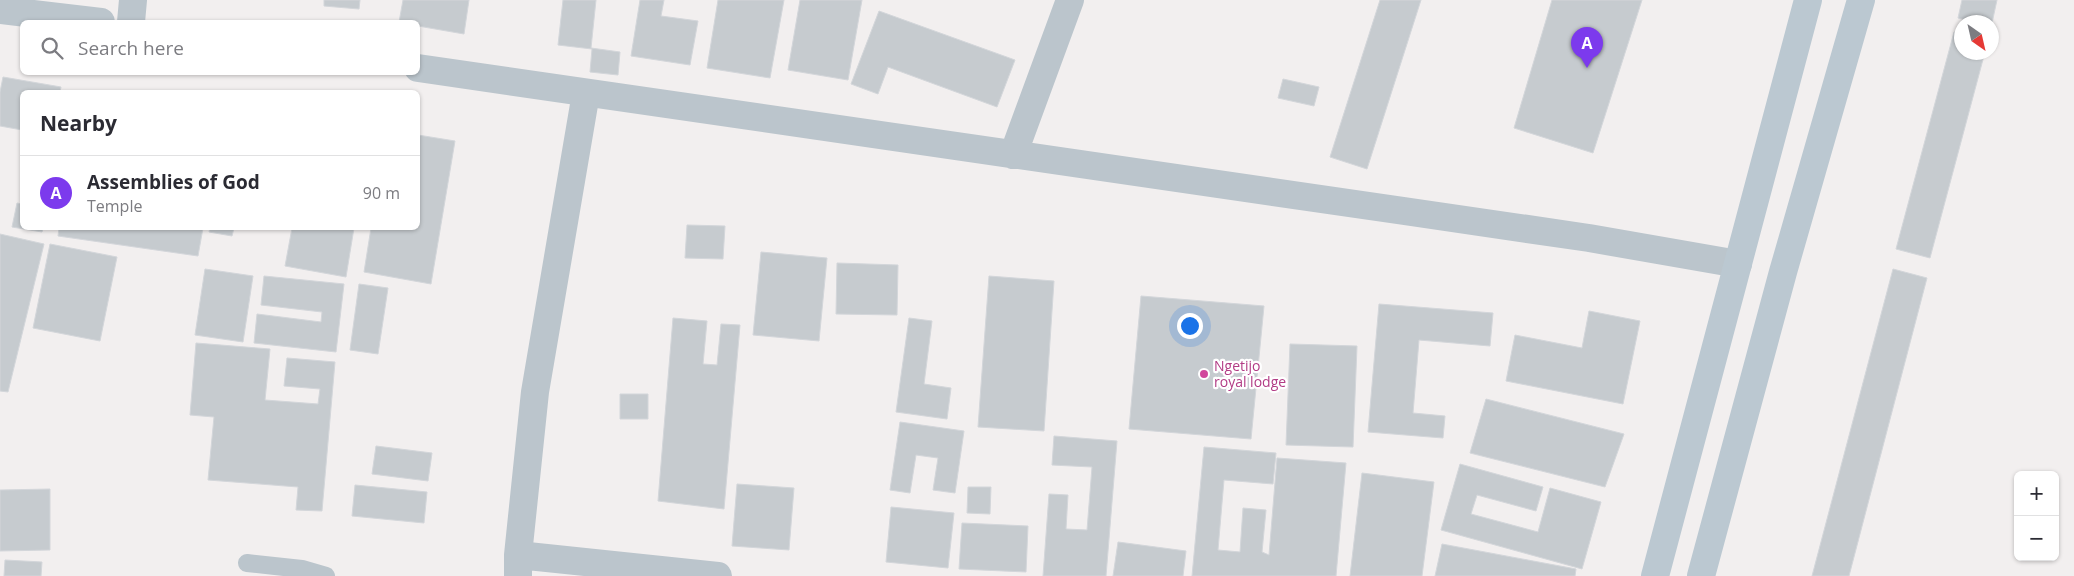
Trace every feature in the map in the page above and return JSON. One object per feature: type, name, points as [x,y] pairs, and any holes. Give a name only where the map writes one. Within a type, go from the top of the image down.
[{"type":"main road","points":[[1655,576],[1808,0]]},
{"type":"main road","points":[[1701,576],[1783,272],[1860,0]]},
{"type":"street","points":[[131,20],[133,0]]},
{"type":"street","points":[[1012,155],[1070,0]]},
{"type":"street","points":[[0,10],[84,20]]},
{"type":"street","points":[[420,68],[1570,235],[1738,264]]},
{"type":"street","points":[[586,93],[535,392],[518,566],[718,576]]},
{"type":"lane","points":[[247,563],[302,569],[326,576]]},
{"type":"building","points":[[324,0],[360,0],[359,9],[324,6]]},
{"type":"building","points":[[403,0],[469,0],[464,34],[420,26],[420,20],[399,20]]},
{"type":"building","points":[[563,0],[596,0],[591,48],[620,52],[618,75],[590,72],[592,49],[558,45]]},
{"type":"building","points":[[640,0],[664,0],[661,16],[698,21],[690,65],[631,56]]},
{"type":"building","points":[[718,0],[784,0],[770,78],[707,68]]},
{"type":"building","points":[[800,0],[862,0],[848,80],[788,70]]},
{"type":"building","points":[[1380,0],[1421,0],[1367,169],[1330,157]]},
{"type":"building","points":[[1552,0],[1642,0],[1593,153],[1514,128]]},
{"type":"building","points":[[1962,0],[1997,0],[1994,15],[1959,15]]},
{"type":"building","points":[[879,11],[1015,60],[997,107],[888,67],[878,94],[851,84]]},
{"type":"building","points":[[1954,32],[1954,60],[1983,60],[1930,258],[1896,249]]},
{"type":"building","points":[[3,77],[61,87],[60,90],[20,90],[20,130],[0,126],[0,92]]},
{"type":"building","points":[[1283,79],[1319,87],[1314,106],[1278,98]]},
{"type":"building","points":[[420,135],[455,141],[431,284],[364,272],[371,230],[420,230]]},
{"type":"building","points":[[17,203],[20,204],[20,228],[12,227]]},
{"type":"building","points":[[687,225],[725,226],[723,259],[685,258]]},
{"type":"building","points":[[59,230],[203,230],[198,256],[58,236]]},
{"type":"building","points":[[210,230],[234,230],[232,236],[209,232]]},
{"type":"building","points":[[292,230],[354,230],[346,277],[285,266]]},
{"type":"building","points":[[0,234],[44,244],[8,392],[0,391]]},
{"type":"building","points":[[50,244],[117,257],[100,341],[33,328]]},
{"type":"building","points":[[761,252],[827,258],[819,341],[753,335]]},
{"type":"building","points":[[837,263],[898,265],[897,315],[836,314]]},
{"type":"building","points":[[205,269],[253,276],[243,342],[195,335]]},
{"type":"building","points":[[1893,269],[1927,278],[1849,576],[1812,576]]},
{"type":"building","points":[[264,276],[344,284],[336,352],[254,343],[257,314],[321,322],[322,312],[261,305]]},
{"type":"building","points":[[989,276],[1054,281],[1044,431],[978,427]]},
{"type":"building","points":[[359,284],[388,288],[378,354],[350,350]]},
{"type":"building","points":[[1141,296],[1264,306],[1251,439],[1129,429]]},
{"type":"building","points":[[1379,304],[1493,313],[1490,346],[1419,340],[1413,413],[1445,416],[1443,438],[1368,432]]},
{"type":"building","points":[[1589,311],[1640,321],[1623,404],[1506,381],[1515,335],[1582,348]]},
{"type":"building","points":[[673,318],[707,321],[703,364],[717,365],[721,324],[740,325],[724,509],[658,501]]},
{"type":"building","points":[[909,318],[932,321],[924,384],[951,388],[947,419],[896,412]]},
{"type":"building","points":[[196,343],[270,349],[265,400],[318,404],[320,389],[284,386],[287,358],[335,362],[322,511],[296,510],[298,487],[208,480],[214,417],[190,415]]},
{"type":"building","points":[[1290,344],[1357,346],[1353,447],[1286,445]]},
{"type":"building","points":[[620,394],[648,394],[648,419],[620,419]]},
{"type":"building","points":[[1486,399],[1624,434],[1605,487],[1470,453]]},
{"type":"building","points":[[900,422],[964,431],[955,493],[933,490],[938,458],[916,455],[910,493],[890,490]]},
{"type":"building","points":[[1054,436],[1117,441],[1106,576],[1043,576],[1049,494],[1068,495],[1066,529],[1087,530],[1092,467],[1052,465]]},
{"type":"building","points":[[376,446],[432,453],[428,481],[372,474]]},
{"type":"building","points":[[1204,447],[1276,453],[1273,484],[1224,480],[1218,550],[1240,552],[1243,508],[1266,510],[1262,552],[1269,555],[1277,458],[1346,463],[1336,576],[1192,576]]},
{"type":"building","points":[[1460,464],[1543,487],[1536,511],[1477,495],[1471,514],[1538,532],[1550,488],[1601,502],[1582,569],[1441,530]]},
{"type":"building","points":[[1362,473],[1434,482],[1422,576],[1350,576]]},
{"type":"building","points":[[737,484],[794,488],[789,550],[732,546]]},
{"type":"building","points":[[355,485],[427,492],[424,523],[352,516]]},
{"type":"building","points":[[968,487],[991,487],[990,514],[967,513]]},
{"type":"building","points":[[50,489],[50,550],[0,551],[0,490]]},
{"type":"building","points":[[891,507],[954,513],[948,568],[886,562]]},
{"type":"building","points":[[962,523],[1028,526],[1026,572],[959,569]]},
{"type":"building","points":[[1118,542],[1186,551],[1183,576],[1113,576]]},
{"type":"building","points":[[1442,544],[1576,569],[1575,576],[1435,576]]},
{"type":"building","points":[[5,560],[42,562],[41,576],[4,576]]},
{"type":"place","name":"Assemblies of God","points":[[1587,68]]},
{"type":"place","name":"Ngetijo royal lodge","points":[[1204,374]]}]
